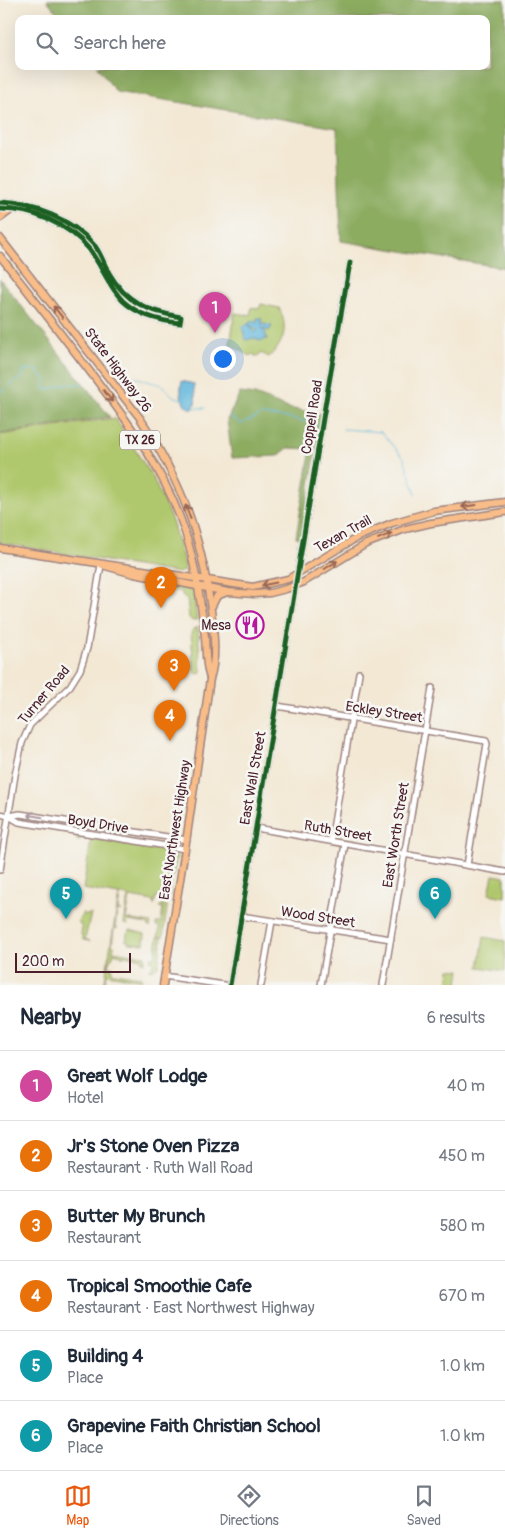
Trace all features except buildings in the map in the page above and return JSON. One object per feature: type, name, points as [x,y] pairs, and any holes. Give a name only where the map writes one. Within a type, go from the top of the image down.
[{"type":"main road","points":[[0,218],[11,210]]},
{"type":"main road","name":"State Highway 26","points":[[0,238],[140,418],[165,459],[197,536],[208,588]]},
{"type":"main road","name":"State Highway 26","points":[[0,256],[128,422],[149,454],[178,512],[191,554],[197,585]]},
{"type":"main road","points":[[78,357],[87,351]]},
{"type":"main road","name":"Texan Trail","points":[[101,564],[253,587],[285,580],[363,534],[402,520],[434,511],[505,502]]},
{"type":"main road","name":"Texan Trail","points":[[101,564],[108,568],[134,574],[228,592],[270,593],[296,585],[366,544],[405,529],[431,523],[505,512]]},
{"type":"main road","points":[[402,520],[405,529]]},
{"type":"main road","points":[[0,548],[101,564]]},
{"type":"main road","points":[[182,576],[188,571],[191,554]]},
{"type":"main road","name":"TX 26","points":[[203,559],[211,574],[219,582]]},
{"type":"main road","name":"East Northwest Highway","points":[[197,585],[205,638],[206,668],[210,679]]},
{"type":"main road","name":"East Northwest Highway","points":[[163,985],[213,668],[214,644],[208,588]]},
{"type":"main road","points":[[211,610],[212,602],[217,596],[228,592]]},
{"type":"street","points":[[0,203],[35,209],[67,223],[85,236],[96,248],[110,274],[129,298],[151,310],[181,317],[180,323],[158,319],[141,312],[125,302],[114,290],[89,250],[79,238],[64,228],[40,217],[0,209]]},
{"type":"street","name":"Coppell Road","points":[[298,574],[350,263]]},
{"type":"street","name":"Turner Road","points":[[0,870],[16,774],[26,734],[30,725],[42,712],[60,698],[70,686],[82,664],[87,648],[101,564]]},
{"type":"street","name":"East Wall Street","points":[[230,985],[298,574]]},
{"type":"street","points":[[332,841],[359,673]]},
{"type":"street","name":"East Worth Street","points":[[383,985],[432,688]]},
{"type":"street","name":"Eckley Street","points":[[277,706],[487,742],[467,865]]},
{"type":"street","name":"Boyd Drive","points":[[0,814],[9,816],[19,822],[185,849]]},
{"type":"street","name":"Boyd Drive","points":[[9,816],[20,814],[186,840]]},
{"type":"street","points":[[65,830],[70,821]]},
{"type":"street","points":[[70,821],[73,831]]},
{"type":"street","name":"Ruth Street","points":[[256,828],[505,872]]},
{"type":"street","points":[[321,985],[345,844]]},
{"type":"street","name":"Wood Street","points":[[241,916],[391,939]]},
{"type":"street","points":[[261,985],[272,921]]},
{"type":"street","points":[[164,976],[224,985]]},
{"type":"green space","points":[[47,0],[505,0],[505,268],[341,241],[337,128],[116,92],[100,70],[490,70],[490,15],[59,15]]},
{"type":"green space","points":[[0,279],[110,417],[0,434]]},
{"type":"green space","points":[[261,304],[279,308],[284,322],[281,341],[269,357],[261,353],[258,357],[252,354],[250,356],[230,344],[235,313],[250,315],[252,307],[259,309]]},
{"type":"green space","points":[[240,393],[255,395],[288,408],[322,414],[301,539],[296,537],[311,449],[288,448],[278,456],[232,458],[227,420]]},
{"type":"green space","points":[[115,418],[153,478],[172,521],[186,569],[179,573],[0,543],[0,435]]},
{"type":"green space","points":[[150,583],[193,590],[197,620],[192,621],[189,618],[187,599],[182,595],[182,592],[156,588],[152,590],[149,587]]},
{"type":"green space","points":[[194,628],[198,628],[201,673],[197,674],[194,671],[191,633]]},
{"type":"green space","points":[[75,836],[174,852],[177,857],[168,899],[156,897],[154,905],[153,901],[130,897],[126,919],[151,923],[150,928],[147,924],[128,921],[128,925],[124,924],[128,896],[120,895],[118,910],[121,911],[117,912],[115,927],[118,928],[114,929],[113,951],[145,956],[145,961],[142,962],[141,958],[123,955],[123,958],[121,955],[113,953],[108,967],[112,966],[112,972],[141,977],[142,980],[107,974],[104,985],[119,895],[83,889],[91,840],[80,838],[77,841]]},
{"type":"green space","points":[[493,875],[505,877],[505,897],[489,894]]},
{"type":"green space","points":[[161,905],[167,906],[167,908],[163,937],[158,937],[160,927],[156,926],[156,923],[161,923],[163,908],[159,907]]},
{"type":"green space","points":[[83,912],[85,915],[91,914],[85,939],[90,941],[83,940],[82,928],[78,922]]},
{"type":"green space","points":[[130,930],[145,934],[144,944],[126,941],[127,933]]},
{"type":"green space","points":[[158,937],[162,938],[158,966],[153,970],[149,969],[152,968],[153,961],[150,960],[151,957],[155,957]]},
{"type":"green space","points":[[484,937],[505,941],[505,971],[479,967]]},
{"type":"green space","points":[[450,969],[460,970],[458,985],[448,984]]},
{"type":"water","points":[[257,318],[262,319],[262,325],[272,326],[269,331],[261,328],[265,331],[267,339],[260,341],[255,338],[246,340],[242,327],[248,324],[256,333],[257,329],[250,326],[249,323],[252,321],[256,323]]},
{"type":"water","points":[[182,381],[194,384],[196,400],[193,409],[183,402],[181,394]]},
{"type":"waterway","points":[[0,392],[22,378],[23,371],[33,369],[39,371],[38,374],[46,379],[44,388],[46,390],[67,384],[83,384]]},
{"type":"waterway","points":[[120,378],[135,377],[143,379],[165,388],[172,396],[184,399]]},
{"type":"waterway","points":[[194,408],[205,408]]},
{"type":"waterway","points":[[229,416],[241,424],[262,415],[290,418],[319,425]]},
{"type":"waterway","points":[[343,429],[381,432],[404,458],[416,495]]},
{"type":"cycle path","points":[[0,203],[39,210],[75,228],[95,246],[109,273],[123,292],[149,309],[181,317],[180,323],[165,321],[129,306],[113,289],[89,249],[81,240],[60,225],[37,215],[0,209]]},
{"type":"cycle path","points":[[230,985],[350,263]]},
{"type":"place","name":"Great Wolf Lodge","points":[[215,333]]},
{"type":"place","name":"Jr's Stone Oven Pizza","points":[[161,608]]},
{"type":"place","name":"Mesa","points":[[250,625]]},
{"type":"place","name":"Butter My Brunch","points":[[174,691]]},
{"type":"place","name":"Tropical Smoothie Cafe","points":[[170,741]]},
{"type":"place","name":"Building 4","points":[[66,919]]},
{"type":"place","name":"Grapevine Faith Christian School","points":[[435,919]]}]
